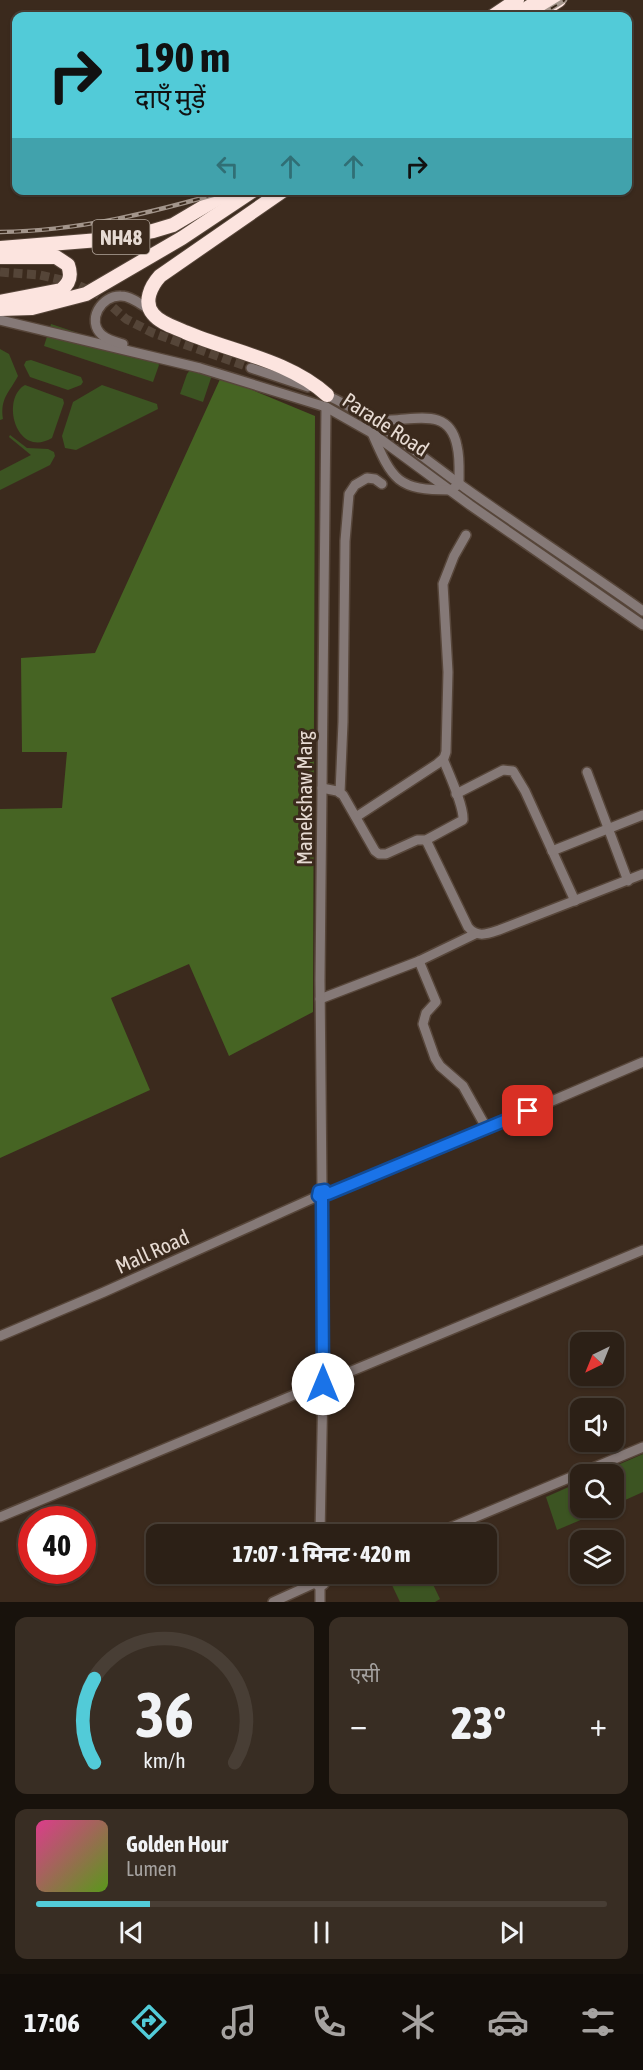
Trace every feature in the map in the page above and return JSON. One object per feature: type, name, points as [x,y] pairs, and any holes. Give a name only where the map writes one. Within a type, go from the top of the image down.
[{"type":"highway","points":[[499,12],[517,0]]},
{"type":"highway","points":[[521,12],[540,0]]},
{"type":"highway","points":[[540,12],[559,0]]},
{"type":"highway","name":"NH48","points":[[0,248],[99,240],[153,231],[173,225],[224,195]]},
{"type":"highway","name":"NH48","points":[[0,309],[32,308],[86,294],[182,238],[246,195]]},
{"type":"highway","points":[[277,195],[160,276],[149,296],[150,310],[160,320],[177,328],[283,367],[316,385],[326,401]]},
{"type":"highway","points":[[0,257],[56,257],[68,265],[70,276],[68,283],[61,290],[0,302]]},
{"type":"street","points":[[150,310],[126,297],[115,297],[106,301],[99,308],[96,314],[96,325],[101,335],[106,338],[159,358]]},
{"type":"street","name":"Parade Road","points":[[0,320],[326,401],[368,419],[643,611]]},
{"type":"street","name":"Parade Road","points":[[251,368],[298,383],[326,401],[643,625]]},
{"type":"street","name":"Manekshaw Marg","points":[[320,1524],[323,1384],[320,999],[326,401]]},
{"type":"street","points":[[368,419],[392,420],[427,417],[447,426],[457,443],[459,484],[451,490],[421,490],[404,484],[386,464],[372,433]]},
{"type":"street","points":[[340,793],[345,541],[350,494],[355,485],[367,478],[375,479],[382,484]]},
{"type":"street","points":[[356,817],[442,759],[446,752],[448,672],[443,584],[454,556],[466,535]]},
{"type":"street","points":[[322,788],[340,793],[375,850],[379,854],[386,854],[421,839],[426,840],[463,820],[456,794],[442,759]]},
{"type":"street","points":[[456,794],[503,770],[511,769],[525,791],[575,901]]},
{"type":"street","points":[[587,772],[627,881]]},
{"type":"street","points":[[552,851],[643,815]]},
{"type":"street","points":[[426,840],[468,927],[476,934]]},
{"type":"street","points":[[320,999],[419,961],[476,934],[481,935],[498,930],[643,874]]},
{"type":"street","points":[[419,961],[435,1002],[426,1012],[423,1024],[435,1059],[463,1086],[487,1129]]},
{"type":"street","name":"Mall Road","points":[[0,1336],[322,1195],[487,1129],[643,1062]]},
{"type":"street","points":[[0,1517],[643,1250]]},
{"type":"street","points":[[459,1524],[643,1448]]},
{"type":"street","points":[[273,1602],[311,1584]]},
{"type":"street","points":[[320,1584],[320,1602]]},
{"type":"green space","points":[[51,324],[156,359],[159,365],[153,382],[44,346]]},
{"type":"green space","points":[[0,349],[9,354],[18,376],[4,401],[3,419],[0,420]]},
{"type":"green space","points":[[31,360],[81,377],[83,382],[68,390],[30,377],[24,365],[26,361]]},
{"type":"green space","points":[[190,370],[212,375],[203,402],[180,394]]},
{"type":"green space","points":[[221,377],[315,416],[313,1012],[229,1056],[189,964],[111,998],[150,1090],[0,1158],[0,809],[62,808],[67,752],[22,752],[21,658],[95,653]]},
{"type":"green space","points":[[25,385],[63,399],[64,403],[52,438],[39,442],[29,441],[16,425],[13,413],[14,402],[18,392]]},
{"type":"green space","points":[[102,385],[157,404],[158,409],[76,450],[65,448],[62,436],[73,402]]},
{"type":"green space","points":[[10,435],[27,448],[48,449],[54,452],[55,456],[50,465],[0,490],[0,471],[31,455],[9,437]]},
{"type":"green space","points":[[643,1454],[643,1492],[624,1501],[624,1464],[620,1464]]},
{"type":"green space","points":[[570,1486],[570,1518],[585,1518],[557,1530],[546,1497]]},
{"type":"green space","points":[[391,1584],[433,1584],[440,1599],[435,1602],[400,1602]]},
{"type":"tunnel","points":[[0,272],[40,275],[71,282],[99,295],[126,319],[153,333],[251,368]]},
{"type":"railway","points":[[546,12],[565,0]]},
{"type":"railway","points":[[0,232],[88,224],[174,206],[212,195]]},
{"type":"route","points":[[323,1384],[322,1199],[318,1196],[319,1191],[325,1190],[328,1194],[528,1111]]}]
